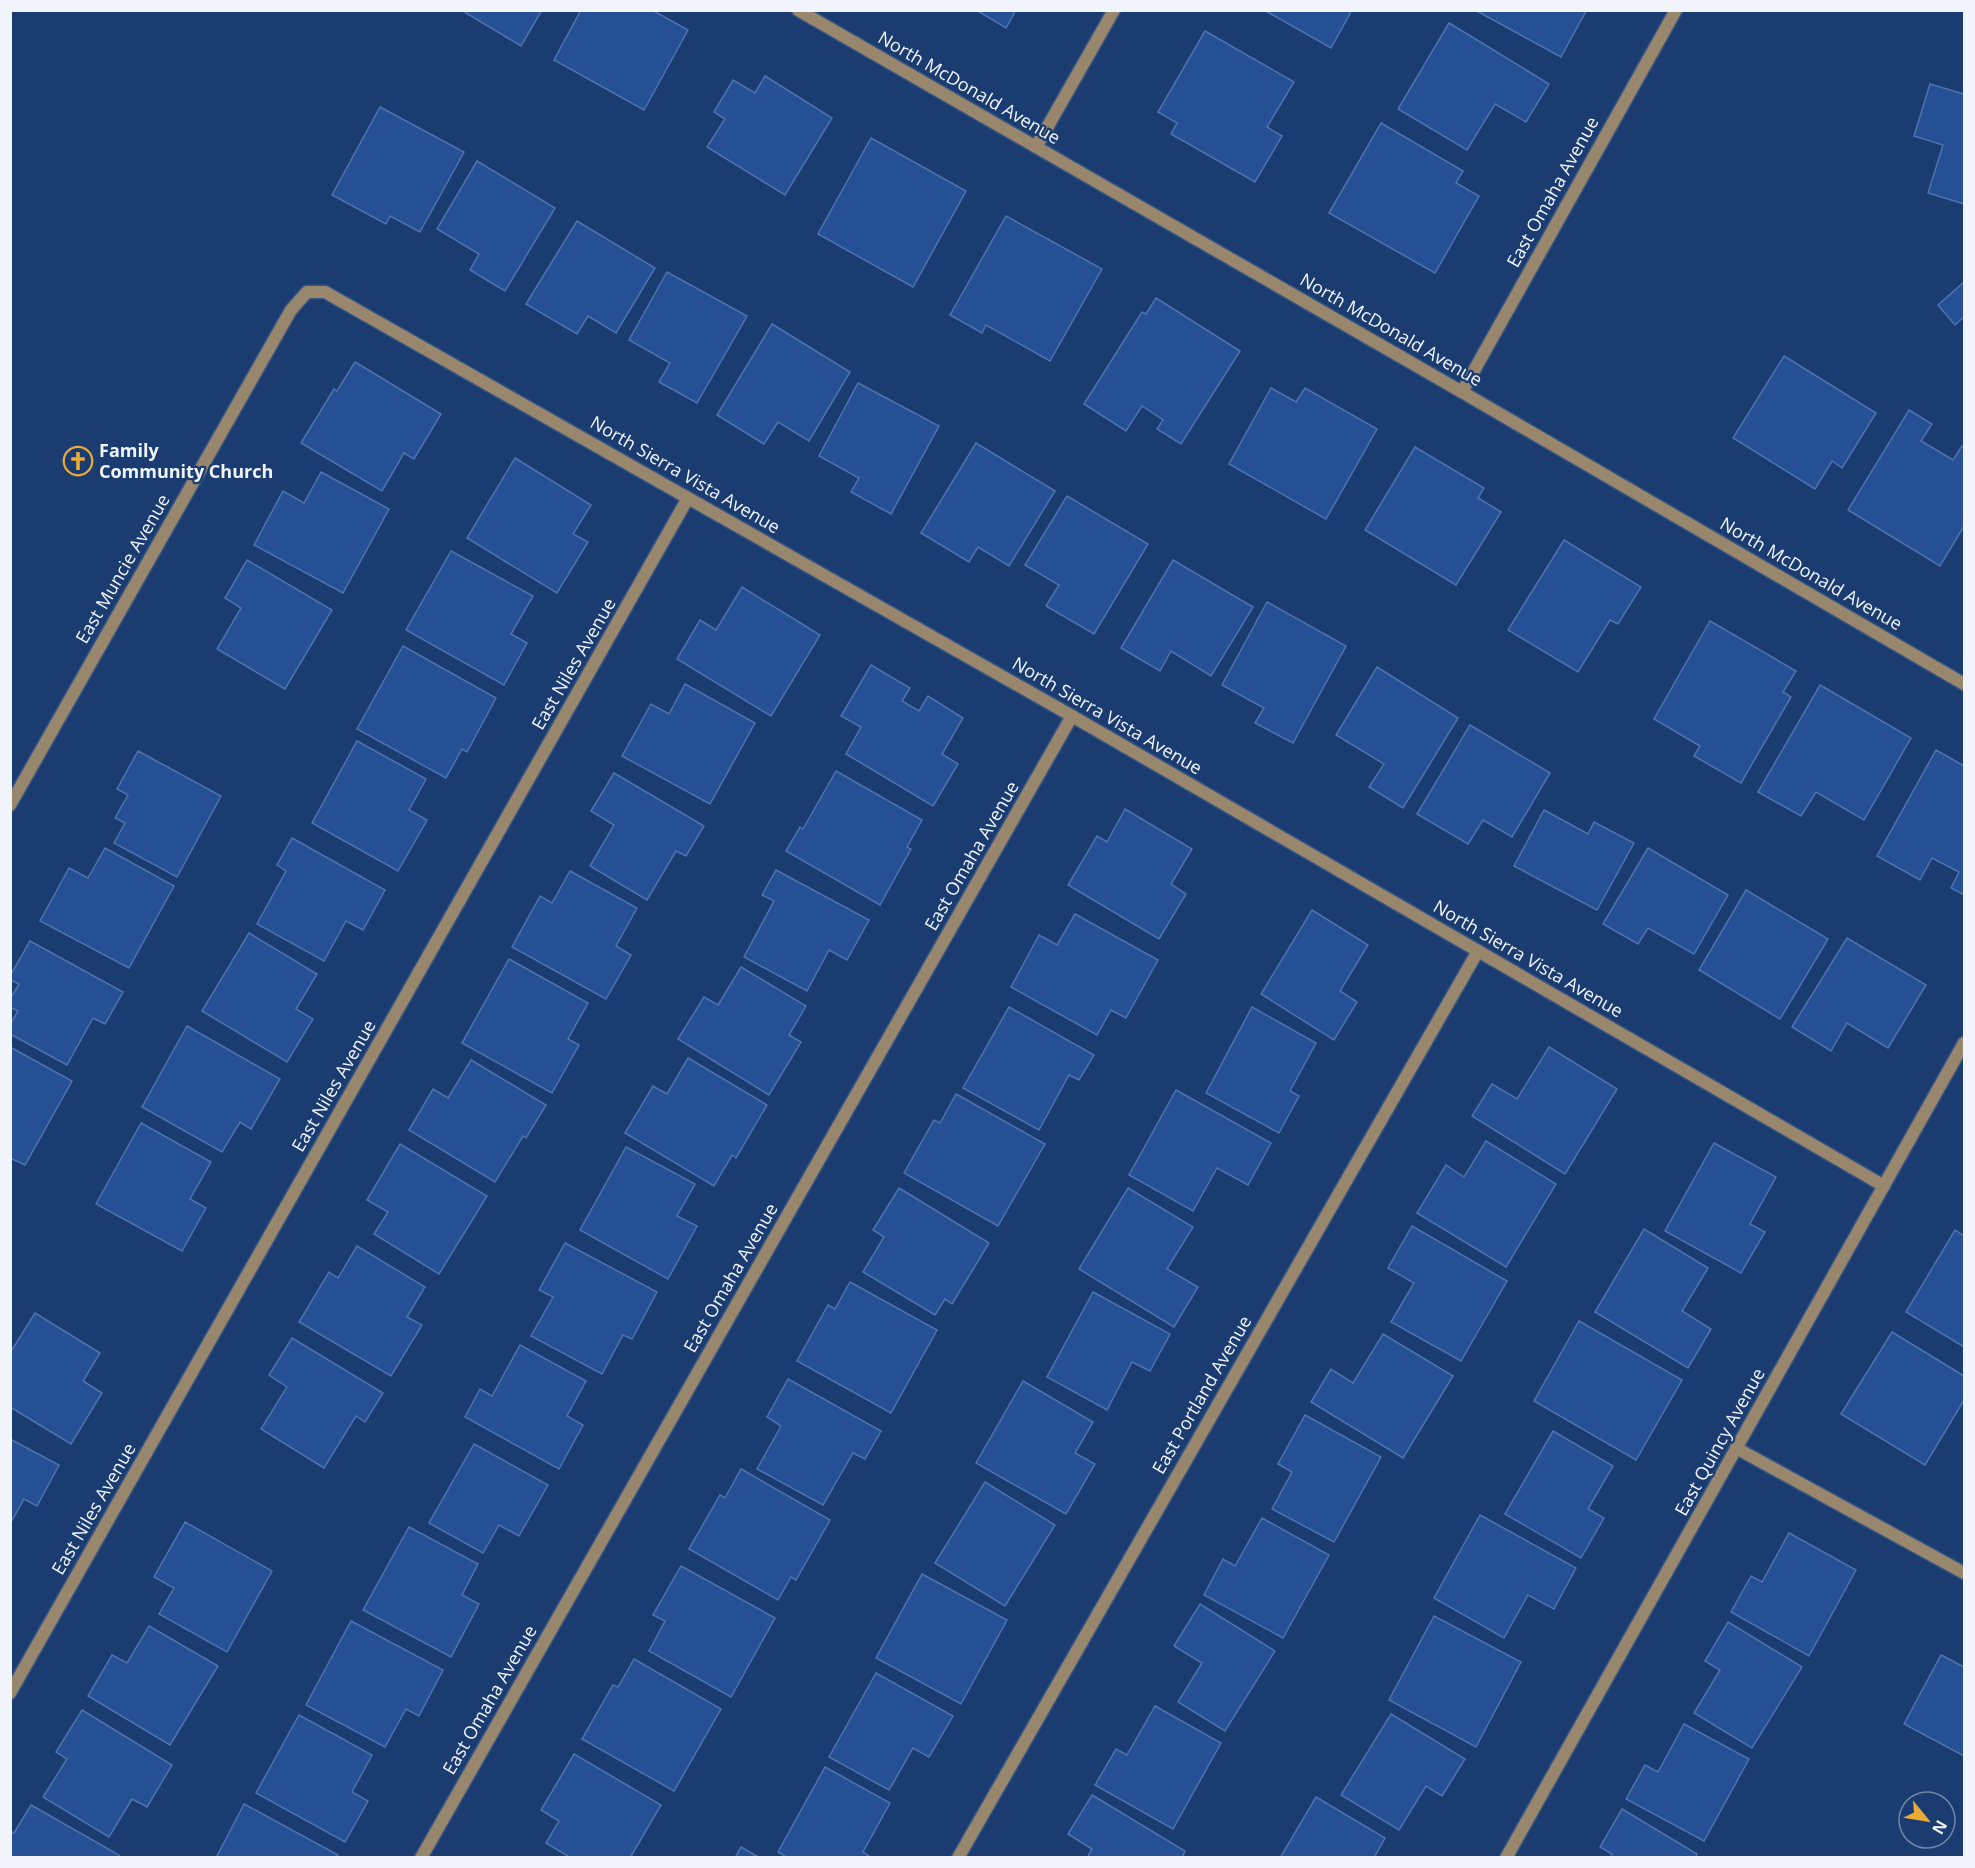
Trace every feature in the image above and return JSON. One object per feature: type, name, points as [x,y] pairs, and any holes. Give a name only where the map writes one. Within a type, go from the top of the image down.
[{"type":"street","name":"North McDonald Avenue","points":[[798,10],[1965,684]]},
{"type":"street","points":[[1036,147],[1114,10]]},
{"type":"street","name":"East Omaha Avenue","points":[[1462,392],[1676,10]]},
{"type":"street","name":"North Sierra Vista Avenue","points":[[307,292],[325,292],[1072,716],[1884,1186]]},
{"type":"street","name":"East Muncie Avenue","points":[[10,805],[291,310],[307,292]]},
{"type":"street","name":"East Niles Avenue","points":[[10,1693],[688,498]]},
{"type":"street","name":"East Omaha Avenue","points":[[421,1857],[1072,716]]},
{"type":"street","name":"East Portland Avenue","points":[[958,1857],[1478,951]]},
{"type":"street","name":"East Quincy Avenue","points":[[1506,1857],[1965,1043]]},
{"type":"street","points":[[1736,1448],[1965,1573]]},
{"type":"building","points":[[461,10],[542,10],[521,46]]},
{"type":"building","points":[[581,10],[652,10],[688,30],[644,110],[554,60]]},
{"type":"building","points":[[976,10],[1016,10],[1006,28]]},
{"type":"building","points":[[1264,10],[1352,10],[1331,48]]},
{"type":"building","points":[[1475,10],[1584,10],[1586,11],[1561,57]]},
{"type":"building","points":[[1449,23],[1549,84],[1526,122],[1495,104],[1467,150],[1398,109]]},
{"type":"building","points":[[1205,31],[1294,82],[1267,127],[1282,136],[1255,182],[1171,134],[1177,123],[1158,112]]},
{"type":"building","points":[[765,76],[832,118],[785,195],[707,147],[725,119],[714,112],[733,80],[755,93]]},
{"type":"building","points":[[1930,84],[1964,94],[1964,204],[1928,193],[1943,145],[1914,136]]},
{"type":"building","points":[[380,107],[464,152],[420,232],[390,216],[386,224],[332,195]]},
{"type":"building","points":[[1381,123],[1463,171],[1456,183],[1479,196],[1435,273],[1329,213]]},
{"type":"building","points":[[871,138],[966,191],[913,287],[818,234]]},
{"type":"building","points":[[477,161],[555,208],[505,291],[470,270],[479,254],[437,229]]},
{"type":"building","points":[[1006,216],[1102,269],[1050,361],[986,325],[982,333],[950,315]]},
{"type":"building","points":[[577,221],[655,268],[616,333],[588,316],[577,334],[526,304]]},
{"type":"building","points":[[667,272],[747,316],[697,403],[659,382],[670,363],[629,340]]},
{"type":"building","points":[[1964,282],[1964,317],[1955,325],[1938,305]]},
{"type":"building","points":[[1156,298],[1240,351],[1181,444],[1157,429],[1163,420],[1142,406],[1126,431],[1084,404],[1142,312],[1146,314]]},
{"type":"building","points":[[772,324],[850,372],[809,441],[778,422],[764,444],[717,415]]},
{"type":"building","points":[[1784,356],[1876,413],[1842,468],[1832,461],[1815,489],[1733,438]]},
{"type":"building","points":[[355,362],[441,414],[414,459],[404,453],[382,491],[301,443],[334,389],[337,391]]},
{"type":"building","points":[[858,383],[939,426],[891,514],[851,492],[859,478],[819,456]]},
{"type":"building","points":[[1271,388],[1296,402],[1305,388],[1377,429],[1326,519],[1229,464]]},
{"type":"building","points":[[1909,410],[1932,424],[1921,441],[1953,460],[1962,446],[1964,447],[1964,526],[1940,566],[1848,510]]},
{"type":"building","points":[[976,443],[1055,491],[1009,566],[978,547],[969,562],[921,533]]},
{"type":"building","points":[[1415,447],[1484,488],[1478,498],[1501,512],[1456,585],[1365,530]]},
{"type":"building","points":[[515,458],[591,505],[573,534],[588,542],[557,593],[467,538]]},
{"type":"building","points":[[321,472],[389,509],[343,593],[254,545],[283,491],[304,503]]},
{"type":"building","points":[[1067,496],[1148,544],[1094,634],[1046,606],[1059,585],[1025,565]]},
{"type":"building","points":[[1564,540],[1641,587],[1618,624],[1610,620],[1578,672],[1508,630]]},
{"type":"building","points":[[451,551],[533,596],[511,634],[527,643],[504,685],[406,630]]},
{"type":"building","points":[[247,560],[332,610],[285,689],[217,649],[241,608],[225,598]]},
{"type":"building","points":[[1173,560],[1253,607],[1211,676],[1171,651],[1160,671],[1121,648]]},
{"type":"building","points":[[742,587],[820,635],[771,716],[677,659],[700,620],[716,630]]},
{"type":"building","points":[[1267,602],[1346,646],[1293,743],[1255,723],[1264,708],[1222,685]]},
{"type":"building","points":[[1710,621],[1796,671],[1783,692],[1791,697],[1741,783],[1694,756],[1700,746],[1654,719]]},
{"type":"building","points":[[403,646],[496,698],[467,752],[462,749],[446,778],[357,729]]},
{"type":"building","points":[[871,665],[910,688],[902,701],[919,711],[928,696],[963,718],[942,754],[958,764],[933,806],[846,754],[861,727],[841,716]]},
{"type":"building","points":[[1377,667],[1458,718],[1403,808],[1369,787],[1384,764],[1336,735]]},
{"type":"building","points":[[685,684],[755,723],[710,804],[622,756],[651,704],[669,714]]},
{"type":"building","points":[[1820,685],[1911,738],[1864,820],[1816,792],[1801,816],[1758,792]]},
{"type":"building","points":[[1470,725],[1550,773],[1512,837],[1483,820],[1468,844],[1417,814]]},
{"type":"building","points":[[357,741],[426,779],[409,810],[427,820],[398,871],[312,823]]},
{"type":"building","points":[[1936,750],[1964,766],[1964,895],[1951,888],[1959,872],[1932,858],[1920,880],[1877,856]]},
{"type":"building","points":[[138,751],[221,796],[177,877],[114,843],[125,823],[115,818],[128,795],[117,789]]},
{"type":"building","points":[[836,771],[922,820],[907,847],[911,849],[880,905],[786,851],[800,827],[803,829]]},
{"type":"building","points":[[614,773],[704,826],[686,856],[676,851],[647,900],[590,866],[614,825],[591,811]]},
{"type":"building","points":[[1125,809],[1192,849],[1171,884],[1186,894],[1159,939],[1068,885],[1097,836],[1107,842]]},
{"type":"building","points":[[1544,810],[1588,834],[1594,822],[1634,843],[1597,910],[1514,866]]},
{"type":"building","points":[[292,838],[385,890],[363,930],[346,921],[324,961],[257,924],[286,871],[277,865]]},
{"type":"building","points":[[105,848],[174,886],[129,968],[40,921],[69,868],[88,878]]},
{"type":"building","points":[[1648,848],[1728,895],[1694,954],[1648,928],[1638,944],[1603,924]]},
{"type":"building","points":[[776,870],[869,920],[847,960],[829,950],[807,991],[744,957],[774,901],[762,895]]},
{"type":"building","points":[[570,871],[637,908],[616,946],[631,955],[606,999],[512,947],[540,896],[552,903]]},
{"type":"building","points":[[1746,890],[1828,939],[1780,1019],[1699,970]]},
{"type":"building","points":[[1312,910],[1368,945],[1340,991],[1357,1002],[1334,1040],[1261,994]]},
{"type":"building","points":[[1075,914],[1158,960],[1126,1018],[1111,1010],[1097,1035],[1011,987],[1039,935],[1057,945]]},
{"type":"building","points":[[249,933],[317,974],[296,1009],[313,1019],[287,1062],[202,1011]]},
{"type":"building","points":[[1847,938],[1926,985],[1888,1048],[1847,1023],[1831,1051],[1792,1027]]},
{"type":"building","points":[[30,941],[123,992],[105,1024],[93,1018],[67,1065],[10,1034],[10,1025],[18,1011],[10,1007],[10,999],[19,984],[10,980],[10,976]]},
{"type":"building","points":[[509,959],[588,1003],[568,1039],[579,1045],[552,1093],[462,1043]]},
{"type":"building","points":[[741,967],[806,1006],[789,1035],[801,1042],[769,1095],[678,1039],[704,997],[718,1005]]},
{"type":"building","points":[[1009,1007],[1094,1055],[1079,1080],[1069,1075],[1039,1130],[963,1088]]},
{"type":"building","points":[[1252,1007],[1316,1043],[1290,1091],[1299,1096],[1279,1133],[1206,1093]]},
{"type":"building","points":[[187,1026],[280,1079],[251,1129],[240,1122],[222,1152],[142,1107]]},
{"type":"building","points":[[10,1047],[72,1081],[25,1165],[10,1158]]},
{"type":"building","points":[[1549,1047],[1617,1089],[1565,1174],[1472,1116],[1492,1084],[1517,1099]]},
{"type":"building","points":[[688,1058],[767,1105],[736,1158],[732,1155],[714,1186],[625,1133],[653,1086],[667,1094]]},
{"type":"building","points":[[471,1060],[546,1105],[526,1138],[523,1136],[495,1182],[409,1130],[433,1089],[448,1098]]},
{"type":"building","points":[[1176,1090],[1271,1143],[1248,1185],[1217,1168],[1193,1211],[1129,1175]]},
{"type":"building","points":[[956,1094],[1045,1144],[998,1226],[904,1173],[934,1120],[940,1123]]},
{"type":"building","points":[[141,1123],[211,1162],[190,1199],[206,1208],[182,1251],[96,1204]]},
{"type":"building","points":[[1486,1141],[1556,1184],[1506,1267],[1417,1213],[1446,1165],[1464,1177]]},
{"type":"building","points":[[1714,1143],[1776,1177],[1750,1224],[1765,1232],[1741,1273],[1665,1231]]},
{"type":"building","points":[[400,1144],[487,1196],[439,1274],[374,1234],[388,1212],[367,1200]]},
{"type":"building","points":[[626,1147],[695,1184],[677,1216],[697,1226],[668,1279],[580,1230]]},
{"type":"building","points":[[899,1188],[989,1243],[952,1304],[945,1299],[935,1315],[863,1272],[884,1237],[873,1230]]},
{"type":"building","points":[[1128,1188],[1193,1227],[1167,1269],[1198,1287],[1174,1327],[1079,1269]]},
{"type":"building","points":[[1412,1226],[1507,1281],[1461,1361],[1391,1322],[1414,1283],[1388,1268]]},
{"type":"building","points":[[1644,1229],[1708,1268],[1682,1311],[1711,1329],[1688,1368],[1595,1312]]},
{"type":"building","points":[[1955,1230],[1964,1236],[1964,1347],[1906,1312]]},
{"type":"building","points":[[565,1243],[657,1292],[632,1339],[623,1335],[602,1374],[531,1336],[553,1297],[539,1290]]},
{"type":"building","points":[[357,1246],[425,1287],[407,1317],[422,1325],[391,1376],[299,1322],[329,1272],[338,1278]]},
{"type":"building","points":[[850,1282],[937,1330],[891,1413],[797,1361],[828,1305],[835,1309]]},
{"type":"building","points":[[1093,1292],[1170,1334],[1150,1371],[1132,1362],[1107,1410],[1047,1377]]},
{"type":"building","points":[[35,1313],[100,1353],[83,1381],[102,1393],[71,1444],[10,1407],[10,1353]]},
{"type":"building","points":[[1579,1321],[1682,1380],[1636,1460],[1534,1401]]},
{"type":"building","points":[[1892,1332],[1964,1376],[1964,1400],[1925,1465],[1841,1414]]},
{"type":"building","points":[[1383,1334],[1453,1376],[1403,1458],[1311,1402],[1331,1369],[1353,1383]]},
{"type":"building","points":[[292,1338],[383,1393],[365,1422],[356,1416],[324,1468],[261,1429],[287,1387],[269,1375]]},
{"type":"building","points":[[520,1345],[586,1381],[567,1416],[583,1425],[559,1469],[465,1417],[480,1389],[492,1396]]},
{"type":"building","points":[[788,1379],[881,1431],[865,1459],[853,1453],[823,1505],[757,1469],[781,1426],[767,1417]]},
{"type":"building","points":[[1023,1381],[1093,1422],[1075,1453],[1095,1464],[1066,1514],[976,1463]]},
{"type":"building","points":[[1305,1415],[1381,1457],[1334,1542],[1272,1509],[1292,1472],[1278,1464]]},
{"type":"building","points":[[1553,1431],[1613,1466],[1588,1509],[1604,1518],[1581,1558],[1505,1514]]},
{"type":"building","points":[[10,1439],[59,1465],[37,1506],[24,1499],[10,1524]]},
{"type":"building","points":[[474,1444],[548,1485],[519,1536],[499,1525],[483,1553],[429,1523]]},
{"type":"building","points":[[741,1469],[830,1520],[796,1580],[791,1577],[778,1600],[689,1549],[720,1495],[725,1498]]},
{"type":"building","points":[[985,1482],[1055,1525],[1005,1606],[935,1563]]},
{"type":"building","points":[[1480,1515],[1576,1568],[1554,1609],[1528,1595],[1504,1638],[1434,1598]]},
{"type":"building","points":[[1262,1518],[1329,1555],[1283,1638],[1204,1595],[1223,1559],[1235,1566]]},
{"type":"building","points":[[185,1522],[272,1571],[227,1652],[159,1614],[174,1588],[154,1577]]},
{"type":"building","points":[[409,1527],[478,1564],[462,1595],[479,1604],[451,1657],[363,1610]]},
{"type":"building","points":[[1789,1533],[1856,1570],[1809,1656],[1731,1612],[1751,1576],[1762,1582]]},
{"type":"building","points":[[681,1566],[775,1618],[731,1697],[649,1651],[665,1621],[653,1615]]},
{"type":"building","points":[[922,1574],[1007,1620],[961,1704],[876,1658]]},
{"type":"building","points":[[1200,1604],[1275,1651],[1225,1731],[1178,1702],[1202,1663],[1174,1646]]},
{"type":"building","points":[[1434,1616],[1521,1662],[1476,1747],[1389,1700]]},
{"type":"building","points":[[351,1621],[443,1670],[419,1716],[406,1709],[385,1747],[306,1705]]},
{"type":"building","points":[[1728,1622],[1802,1667],[1752,1748],[1694,1713],[1720,1670],[1705,1661]]},
{"type":"building","points":[[149,1626],[218,1666],[170,1745],[88,1696],[112,1655],[127,1663]]},
{"type":"building","points":[[1941,1655],[1964,1667],[1964,1756],[1904,1724]]},
{"type":"building","points":[[634,1659],[721,1709],[674,1791],[582,1739],[613,1685],[618,1687]]},
{"type":"building","points":[[876,1673],[953,1716],[929,1757],[913,1748],[889,1790],[829,1757]]},
{"type":"building","points":[[1155,1706],[1221,1743],[1173,1829],[1095,1785],[1116,1749],[1127,1755]]},
{"type":"building","points":[[82,1710],[172,1765],[147,1807],[132,1799],[109,1837],[43,1797],[67,1759],[56,1752]]},
{"type":"building","points":[[1391,1714],[1465,1759],[1442,1796],[1426,1786],[1399,1830],[1341,1795]]},
{"type":"building","points":[[299,1715],[372,1755],[352,1792],[368,1801],[345,1842],[256,1793]]},
{"type":"building","points":[[1684,1724],[1749,1759],[1704,1841],[1626,1799],[1645,1765],[1658,1772]]},
{"type":"building","points":[[574,1754],[661,1805],[630,1858],[571,1858],[546,1843],[559,1821],[541,1810]]},
{"type":"building","points":[[825,1767],[890,1803],[863,1852],[872,1858],[788,1858],[778,1852]]},
{"type":"building","points":[[1092,1795],[1185,1851],[1182,1858],[1087,1858],[1092,1849],[1068,1834]]},
{"type":"building","points":[[1316,1797],[1385,1838],[1374,1858],[1280,1858]]},
{"type":"building","points":[[244,1804],[338,1855],[336,1858],[216,1858]]},
{"type":"building","points":[[31,1805],[119,1855],[118,1858],[10,1858],[10,1831],[14,1833]]},
{"type":"building","points":[[1622,1809],[1697,1854],[1695,1858],[1610,1858],[1612,1854],[1600,1847]]},
{"type":"building","points":[[741,1847],[760,1858],[735,1858]]},
{"type":"place","name":"Family Community Church","points":[[78,461]]}]
